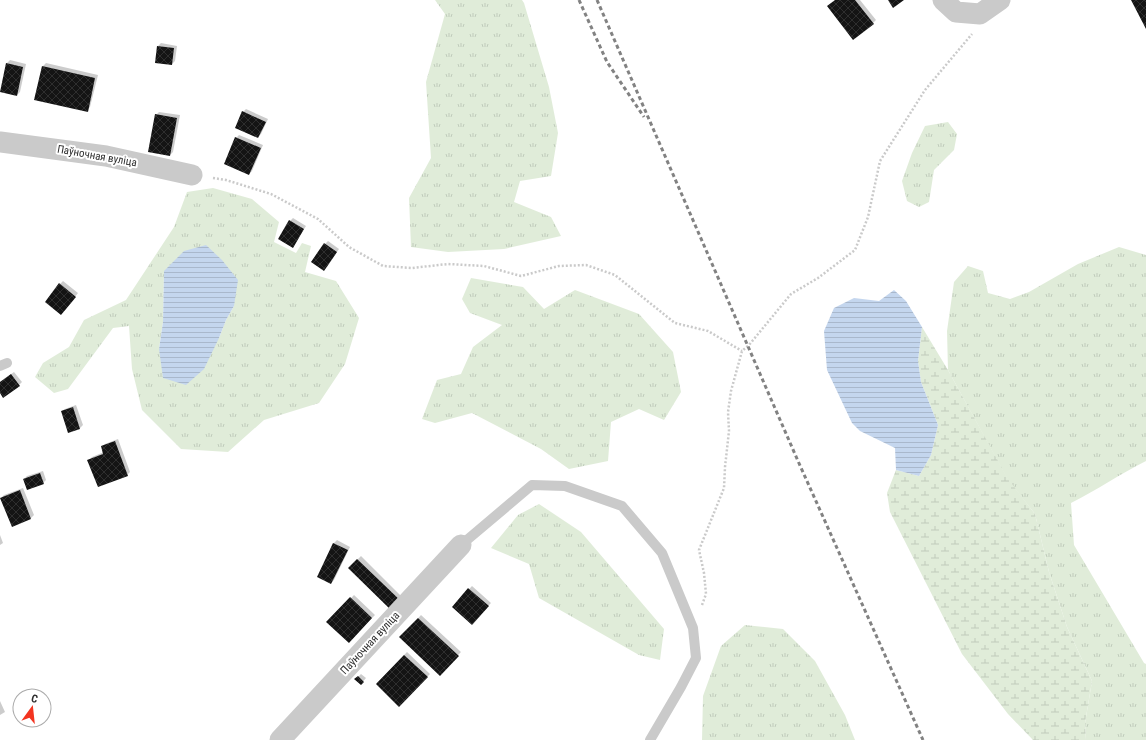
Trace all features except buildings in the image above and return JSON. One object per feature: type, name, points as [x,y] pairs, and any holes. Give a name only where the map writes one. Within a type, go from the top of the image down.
[{"type":"street","points":[[943,0],[956,12],[980,14],[1000,0]]},
{"type":"street","name":"Паўночная вуліца","points":[[0,142],[106,156],[192,175]]},
{"type":"street","name":"Паўночная вуліца","points":[[280,740],[461,545]]},
{"type":"lane","points":[[461,545],[532,485],[565,486],[622,506],[662,553],[693,628],[696,658],[650,740]]},
{"type":"path","points":[[693,628],[706,594],[704,573],[699,550],[724,488],[729,431],[728,412],[731,391],[742,351],[749,345],[791,294],[818,278],[855,250],[868,217],[880,161],[925,90],[973,33],[980,14]]},
{"type":"path","points":[[192,175],[226,180],[271,194],[318,219],[349,247],[383,266],[412,268],[448,264],[484,266],[521,276],[559,266],[586,264],[615,274],[675,323],[708,331],[742,351]]},
{"type":"green space","points":[[435,0],[522,0],[524,3],[549,87],[558,133],[551,176],[520,181],[514,202],[551,217],[561,236],[504,249],[448,252],[411,247],[409,198],[431,158],[426,82],[445,14]]},
{"type":"green space","points":[[948,122],[957,134],[954,150],[934,170],[929,202],[919,207],[907,201],[902,181],[912,153],[925,126]]},
{"type":"green space","points":[[213,188],[252,199],[279,222],[274,242],[296,253],[302,243],[311,246],[305,272],[336,281],[359,318],[345,364],[319,403],[264,420],[228,452],[181,449],[142,410],[132,369],[129,326],[113,328],[68,389],[54,393],[35,377],[43,363],[69,347],[84,320],[126,300],[174,227],[187,192]],"holes":[[[164,271],[234,306],[226,320],[219,338],[159,349],[163,322]]]},
{"type":"green space","points":[[1119,247],[1146,255],[1146,461],[1071,503],[1074,545],[1146,664],[1146,740],[1086,740],[1085,723],[1092,681],[1067,627],[1049,572],[1035,514],[1008,480],[948,370],[947,331],[954,282],[968,266],[983,271],[988,293],[1010,299],[1029,292],[1078,264]]},
{"type":"green space","points":[[471,278],[523,287],[544,309],[575,290],[639,314],[673,352],[681,392],[664,420],[639,409],[611,422],[608,461],[569,469],[541,449],[472,413],[435,423],[422,419],[437,380],[461,374],[473,347],[502,325],[470,313],[462,299]]},
{"type":"green space","points":[[922,327],[948,370],[1008,479],[1035,514],[1049,572],[1067,627],[1092,681],[1085,723],[1086,740],[1033,740],[1008,714],[962,654],[890,512],[887,493],[896,470],[919,476],[931,455],[938,425],[921,382],[918,361]]},
{"type":"green space","points":[[539,504],[581,532],[664,629],[660,660],[639,655],[539,598],[529,564],[491,548],[518,515]]},
{"type":"green space","points":[[745,625],[783,629],[815,661],[845,715],[855,740],[702,740],[703,696],[721,646]]},
{"type":"water","points":[[206,245],[222,260],[238,280],[234,306],[226,320],[204,369],[186,385],[163,378],[159,349],[163,322],[164,271],[184,251]]},
{"type":"water","points":[[894,290],[906,301],[922,327],[918,361],[921,382],[938,425],[931,455],[919,476],[896,470],[895,448],[860,431],[852,423],[827,370],[824,331],[834,308],[854,298],[879,301]]},
{"type":"railway","points":[[579,0],[607,62],[644,117]]},
{"type":"railway","points":[[597,0],[798,461],[923,740]]}]
